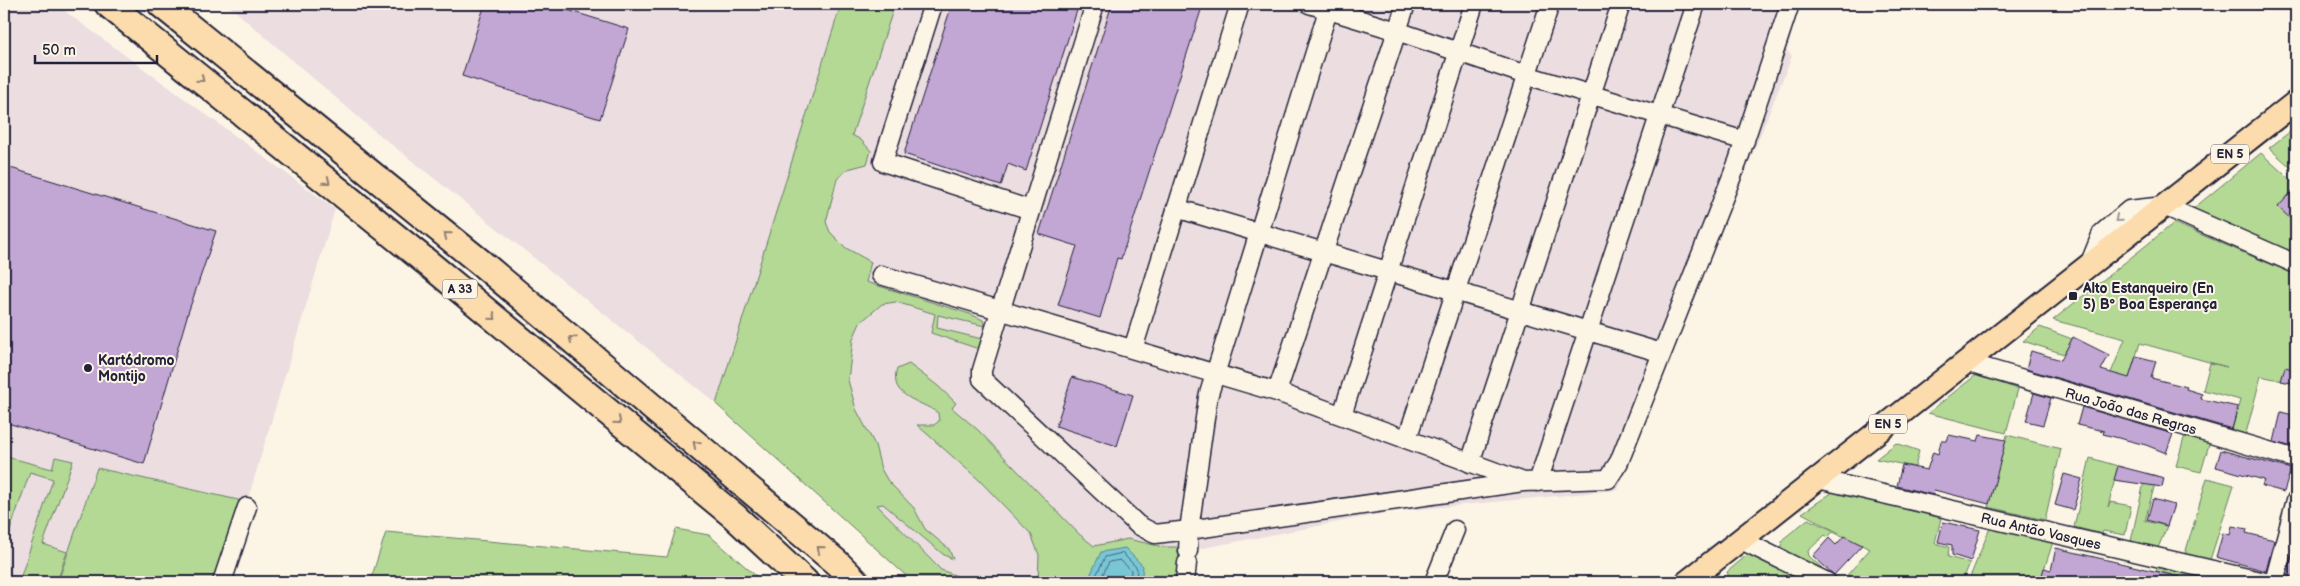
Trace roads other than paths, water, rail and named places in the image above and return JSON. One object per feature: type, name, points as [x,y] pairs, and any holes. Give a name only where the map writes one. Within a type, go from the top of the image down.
[{"type":"highway","name":"A 33","points":[[108,4],[727,510],[805,582]]},
{"type":"highway","name":"A 33","points":[[161,4],[480,262],[837,563],[856,582]]},
{"type":"main road","name":"EN 5","points":[[1686,582],[2296,102]]},
{"type":"street","points":[[933,4],[883,162],[1031,210]]},
{"type":"street","points":[[1095,4],[1000,310],[982,370],[982,379],[1138,525],[1155,534],[1530,482],[1608,479],[1619,462],[1745,141],[1790,4]]},
{"type":"street","points":[[1132,349],[1240,4]]},
{"type":"street","points":[[1309,4],[1329,7],[1526,75],[1745,141]]},
{"type":"street","points":[[1277,392],[1406,4]]},
{"type":"street","points":[[1342,415],[1474,4]]},
{"type":"street","points":[[1407,439],[1550,4]]},
{"type":"street","points":[[1470,463],[1621,4]]},
{"type":"street","points":[[1530,482],[1588,331],[1696,4]]},
{"type":"street","points":[[1185,582],[1189,530],[1208,397],[1329,7]]},
{"type":"street","points":[[2164,206],[2296,264]]},
{"type":"street","points":[[1176,208],[1662,353]]},
{"type":"street","points":[[882,275],[1277,392],[1470,463],[1530,482]]},
{"type":"street","name":"Rua João das Regras","points":[[1965,362],[2296,459]]},
{"type":"street","name":"Rua Antão Vasques","points":[[1818,479],[2264,582]]},
{"type":"street","points":[[2274,582],[2296,500]]},
{"type":"street","points":[[222,582],[247,507]]},
{"type":"street","points":[[1434,582],[1455,530]]},
{"type":"street","points":[[1741,540],[1827,582]]},
{"type":"water","points":[[1125,548],[1143,566],[1141,582],[1087,582],[1101,552]]},
{"type":"place","name":"Alto Estanqueiro (En 5) Bº Boa Esperança","points":[[2073,296]]},
{"type":"place","name":"Kartódromo Montijo","points":[[88,368]]}]
